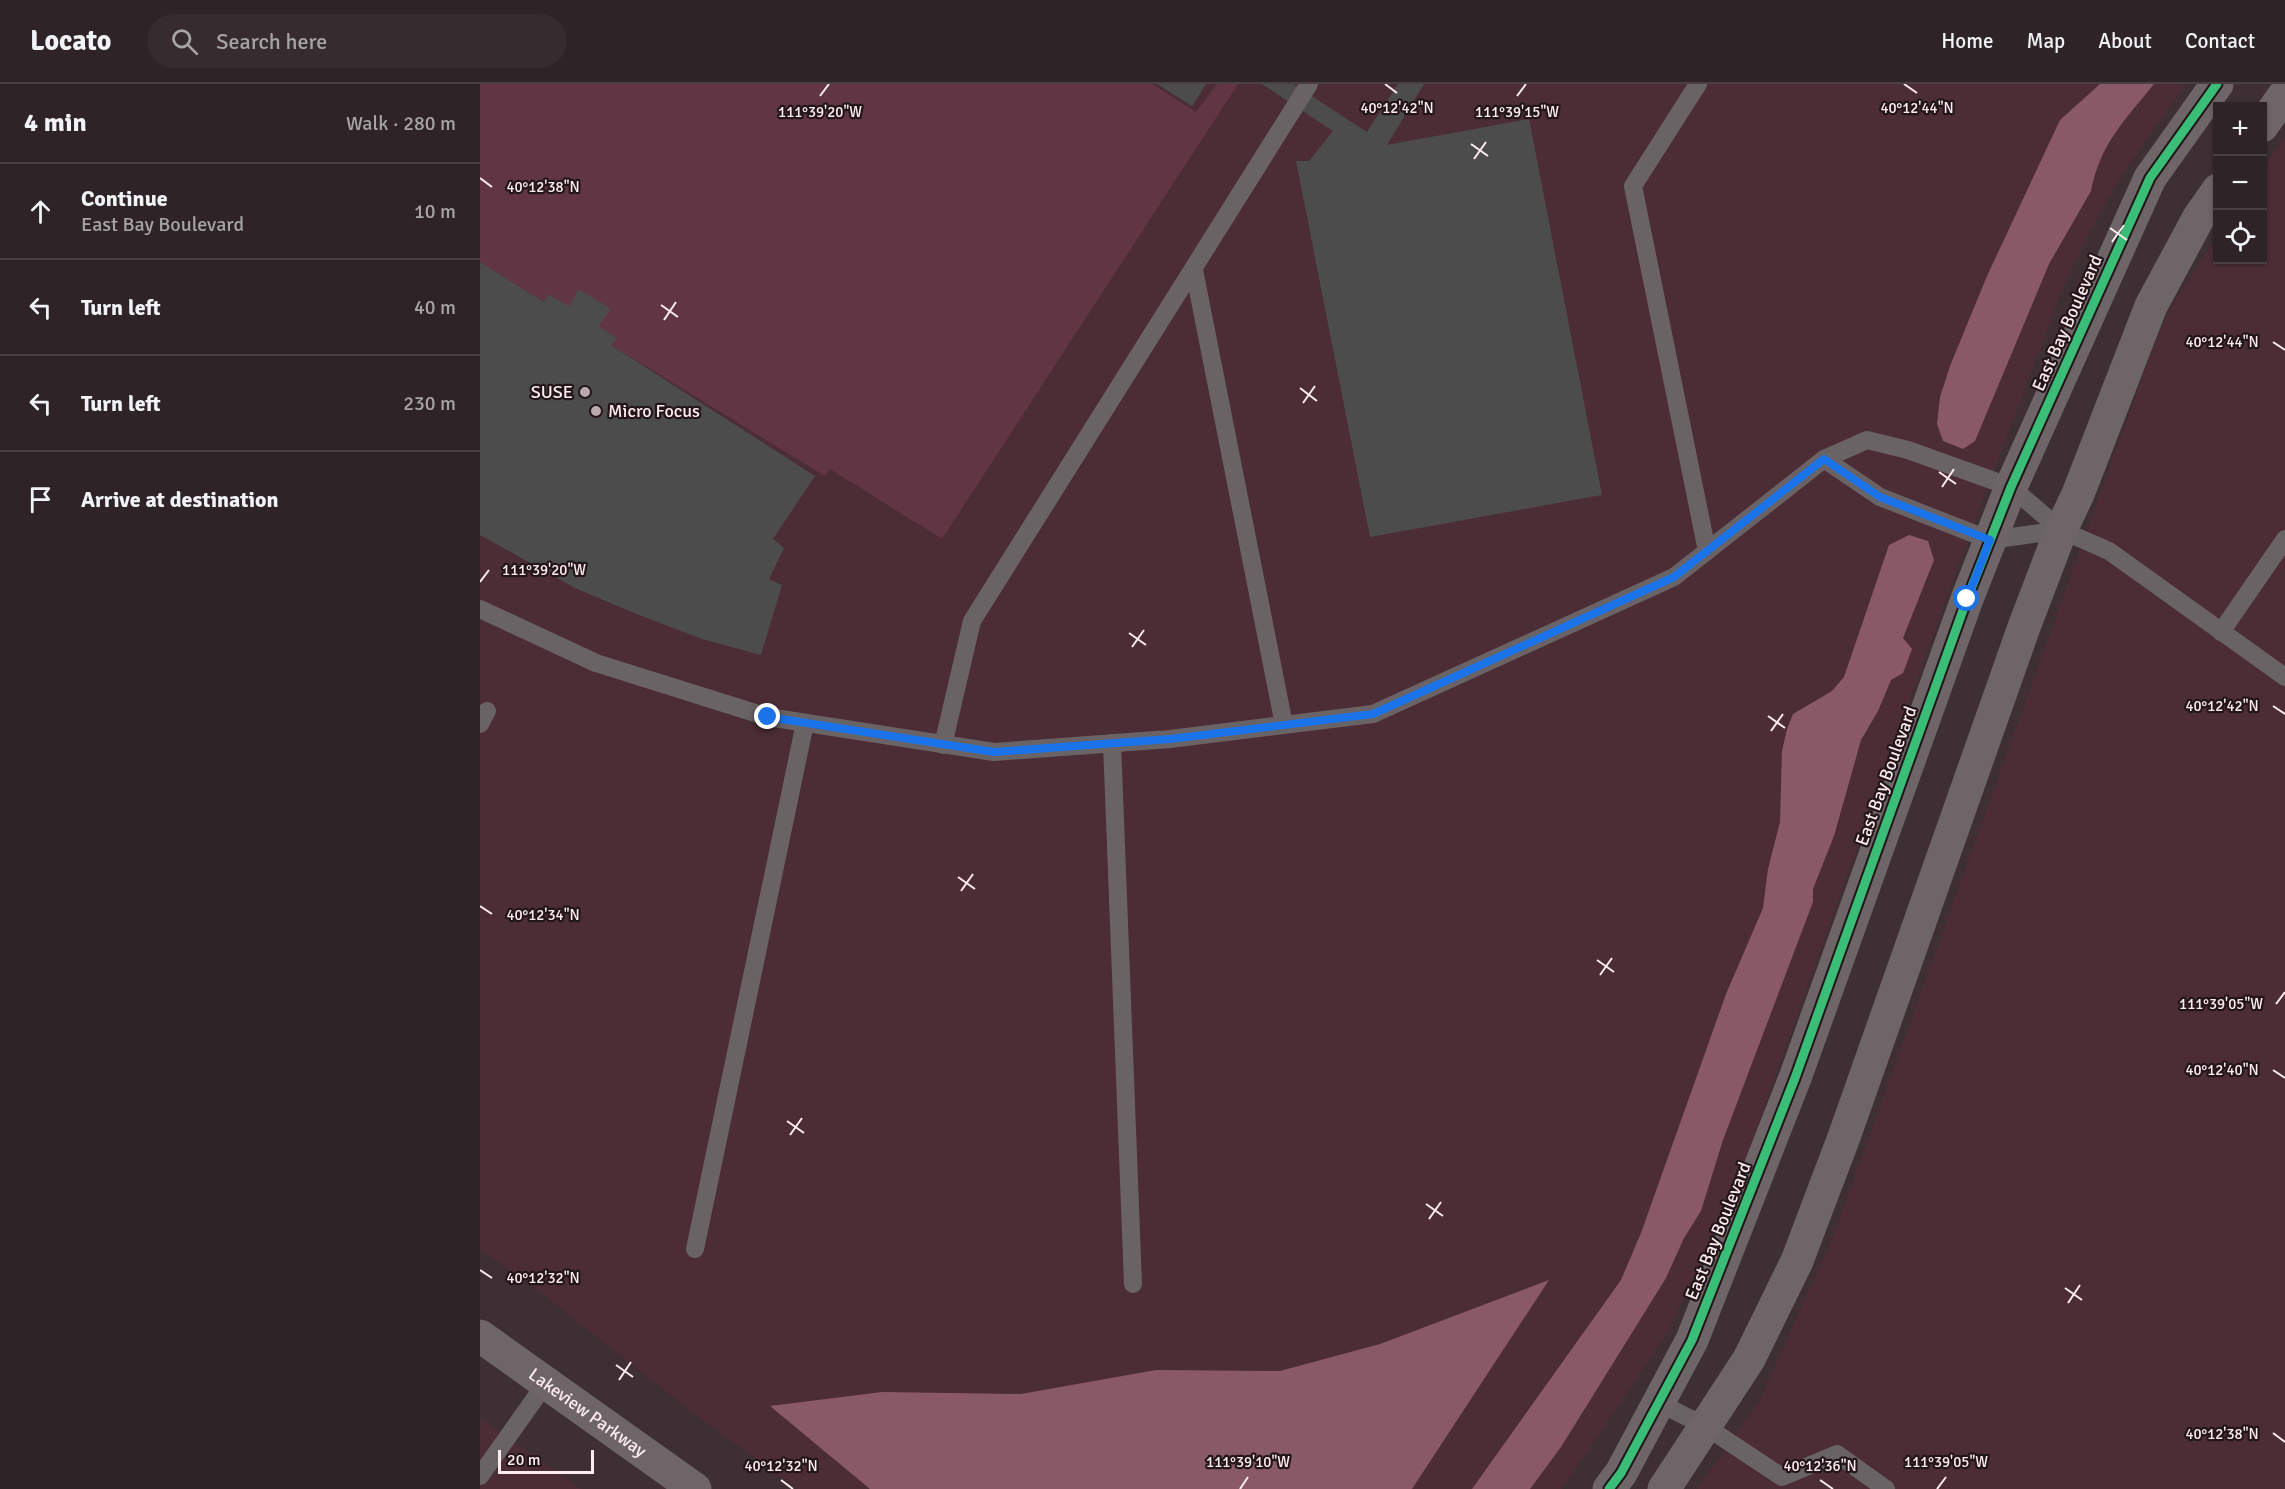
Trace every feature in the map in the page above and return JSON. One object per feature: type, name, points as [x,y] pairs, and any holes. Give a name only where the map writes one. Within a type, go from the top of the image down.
[{"type":"street","name":"East Bay Boulevard","points":[[1609,1489],[1621,1473],[1692,1340],[1796,1078],[2011,487],[2150,178],[2217,84]]},
{"type":"street","points":[[2267,119],[2285,94]]},
{"type":"street","points":[[1664,1489],[1749,1359],[1797,1261],[1844,1137],[2020,638],[2061,530],[2078,494],[2151,306],[2199,217],[2213,196]]},
{"type":"street","name":"Lakeview Parkway","points":[[480,1336],[695,1489]]},
{"type":"lane","points":[[943,745],[972,621],[1309,84]]},
{"type":"lane","points":[[1698,84],[1633,186],[1707,551]]},
{"type":"lane","points":[[1194,270],[1284,724]]},
{"type":"lane","points":[[480,609],[596,663],[768,717],[994,752],[1112,743],[1373,714],[1674,577],[1824,459],[1867,440],[1908,450],[2011,487],[2061,530],[2109,551],[2285,677]]},
{"type":"lane","points":[[1824,459],[1880,497],[1990,540],[2061,530]]},
{"type":"lane","points":[[2222,632],[2285,538]]},
{"type":"lane","points":[[695,1249],[805,723]]},
{"type":"lane","points":[[1112,743],[1133,1284]]},
{"type":"lane","points":[[480,1476],[546,1383]]},
{"type":"lane","points":[[1659,1402],[1705,1426],[1782,1477],[1837,1454],[1886,1489]]},
{"type":"shaded area","points":[[480,84],[2186,84],[2123,173],[2085,241],[2061,293],[1956,572],[1731,1200],[1665,1337],[1562,1489],[798,1489],[701,1419],[530,1284],[480,1249]]},
{"type":"shaded area","points":[[480,84],[1152,84],[1196,112],[1217,84],[1238,84],[942,539],[830,469],[825,476],[611,345],[617,338],[548,294],[544,302],[480,262]]},
{"type":"shaded area","points":[[2100,84],[2154,84],[2107,146],[2095,174],[2091,191],[2049,264],[1975,441],[1963,449],[1943,441],[1937,424],[1940,397],[1950,366],[1987,276],[2060,120]]},
{"type":"shaded area","points":[[2285,136],[2285,1489],[1697,1489],[1760,1400],[1833,1237],[2152,350],[2169,310],[2213,243],[2213,264],[2267,264],[2267,163]]},
{"type":"shaded area","points":[[1909,535],[1928,541],[1934,560],[1903,638],[1912,649],[1903,673],[1891,680],[1878,711],[1861,740],[1834,836],[1813,889],[1813,902],[1723,1140],[1701,1211],[1684,1238],[1666,1278],[1561,1447],[1530,1489],[1472,1489],[1621,1280],[1641,1233],[1726,994],[1763,908],[1768,869],[1780,822],[1782,751],[1787,729],[1793,714],[1832,691],[1844,677],[1889,545]]},
{"type":"shaded area","points":[[1549,1280],[1412,1489],[870,1489],[770,1406],[882,1392],[1021,1394],[1156,1370],[1280,1371],[1380,1344]]},
{"type":"shaded area","points":[[480,1418],[581,1489],[480,1489]]},
{"type":"building","points":[[1157,84],[1206,84],[1192,106]]},
{"type":"building","points":[[1262,84],[1293,84],[1367,132],[1398,84],[1424,84],[1387,145],[1529,119],[1602,495],[1370,537],[1296,161],[1309,161],[1333,131]]},
{"type":"building","name":"Micro Focus","points":[[480,262],[544,302],[548,294],[569,306],[579,289],[611,309],[599,326],[617,338],[611,345],[815,476],[773,539],[784,548],[769,579],[782,585],[761,655],[702,639],[575,588],[480,535]]},
{"type":"cycle path","points":[[1609,1489],[1621,1473],[1692,1340],[1795,1078],[1967,599],[2011,487],[2150,178],[2217,84]]},
{"type":"place","name":"SUSE","points":[[585,392]]},
{"type":"place","name":"Micro Focus","points":[[596,411]]},
{"type":"route","points":[[768,717],[994,752],[1170,739],[1373,714],[1674,577],[1824,459],[1880,497],[1990,540],[1967,599]]}]
